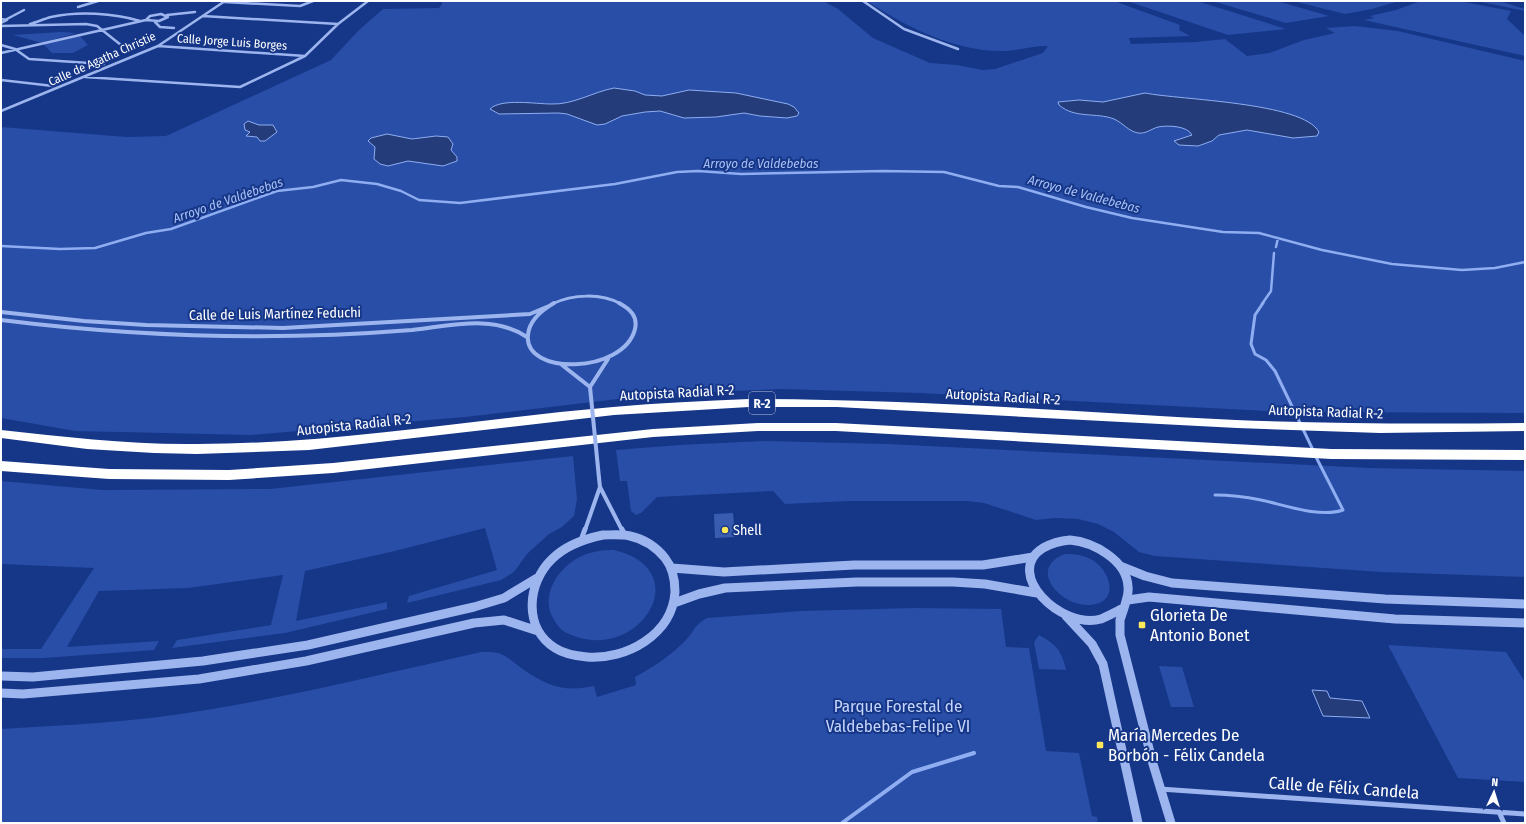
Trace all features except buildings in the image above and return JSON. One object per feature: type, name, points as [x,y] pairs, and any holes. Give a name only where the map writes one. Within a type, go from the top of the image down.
[{"type":"highway","name":"Autopista Radial R-2","points":[[1,434],[87,444],[154,448],[197,449],[309,445],[614,411],[749,403],[837,404],[1253,425],[1380,429],[1525,427]]},
{"type":"highway","name":"R-2","points":[[1,466],[109,474],[229,475],[333,468],[653,433],[758,427],[836,427],[1331,454],[1525,455]]},
{"type":"street","points":[[78,7],[98,1]]},
{"type":"street","points":[[225,2],[300,6],[313,1]]},
{"type":"street","points":[[85,77],[240,87],[305,56],[338,24],[368,1]]},
{"type":"street","points":[[863,1],[904,28],[958,49]]},
{"type":"street","name":"Calle de Agatha Christie","points":[[1,111],[158,46],[225,2]]},
{"type":"street","points":[[1,23],[24,10]]},
{"type":"street","points":[[1,53],[140,22],[154,15],[195,12]]},
{"type":"street","points":[[146,20],[155,22],[165,19],[168,17],[166,15]]},
{"type":"street","points":[[26,25],[52,17],[115,16],[133,18],[140,22]]},
{"type":"street","points":[[202,16],[338,24]]},
{"type":"street","points":[[1,19],[7,19]]},
{"type":"street","points":[[155,22],[160,27],[174,28]]},
{"type":"street","points":[[1,26],[86,24],[97,26],[121,45],[144,46]]},
{"type":"street","points":[[1,45],[15,49],[29,59],[104,64]]},
{"type":"street","name":"Calle Jorge Luis Borges","points":[[158,46],[305,56]]},
{"type":"street","points":[[2,80],[53,86]]},
{"type":"street","points":[[582,296],[599,296],[615,300],[628,306],[635,316],[637,327],[634,339],[623,350],[608,358],[593,363],[561,364],[547,361],[537,354],[530,346],[526,337],[529,326],[536,315],[549,306],[564,300],[582,296]]},
{"type":"street","name":"Calle de Luis Martínez Feduchi","points":[[1,312],[84,322],[283,328],[530,314],[549,306]]},
{"type":"street","name":"Calle de Luis Martínez Feduchi","points":[[1,320],[76,329],[131,332],[279,335],[407,330],[483,323],[505,326],[517,330],[526,337]]},
{"type":"street","points":[[608,358],[590,387],[600,487],[625,535]]},
{"type":"street","points":[[561,364],[590,387]]},
{"type":"street","points":[[581,540],[600,487]]},
{"type":"street","points":[[603,535],[625,535],[645,542],[656,548],[672,568],[676,585],[674,603],[665,622],[649,639],[626,652],[600,658],[575,656],[553,647],[538,631],[531,614],[531,596],[537,578],[548,562],[563,549],[581,540],[603,535]]},
{"type":"street","points":[[1138,823],[1103,664],[1087,637],[1066,616],[1048,604],[1037,593],[1031,581],[1030,568],[1033,557],[1038,550],[1056,541],[1070,540],[1097,548],[1110,556],[1120,566],[1126,577],[1129,589],[1126,604],[1120,619],[1120,635],[1160,789],[1171,823]]},
{"type":"street","points":[[672,568],[724,572],[854,565],[983,565],[1033,557]]},
{"type":"street","points":[[1120,566],[1156,580],[1172,583],[1385,599],[1525,604]]},
{"type":"street","points":[[1,676],[33,677],[195,662],[308,645],[474,608],[504,598],[537,578]]},
{"type":"street","points":[[674,603],[699,594],[725,588],[857,582],[953,582],[985,584],[1037,593]]},
{"type":"street","points":[[1066,616],[1084,621],[1101,620],[1114,615],[1126,604],[1149,597],[1395,619],[1525,623]]},
{"type":"street","points":[[1,693],[23,694],[199,679],[306,661],[474,623],[504,620],[538,631]]},
{"type":"street","name":"Calle de Félix Candela","points":[[1160,789],[1525,814]]},
{"type":"street","points":[[1499,812],[1504,823]]},
{"type":"green space","points":[[442,1],[823,1],[838,9],[873,38],[930,63],[957,65],[983,70],[995,69],[1043,53],[1048,46],[1036,46],[1003,51],[967,47],[915,29],[867,1],[1114,1],[1180,25],[1179,30],[1190,36],[1129,38],[1131,44],[1196,42],[1225,39],[1247,56],[1269,53],[1304,40],[1335,33],[1326,28],[1355,26],[1398,31],[1525,61],[1525,413],[1285,412],[920,393],[781,389],[660,394],[465,417],[251,435],[75,431],[1,418],[1,127],[127,137],[166,136],[331,60],[359,30],[383,9],[439,8]]},
{"type":"green space","points":[[1127,1],[1197,1],[1286,29],[1228,35]]},
{"type":"green space","points":[[1212,1],[1277,1],[1329,16],[1286,23]]},
{"type":"green space","points":[[1293,1],[1399,1],[1372,9],[1345,14]]},
{"type":"green space","points":[[1421,1],[1459,1],[1511,11],[1507,19],[1525,36],[1525,56],[1364,20],[1374,18],[1370,16],[1396,10]]},
{"type":"green space","points":[[1477,1],[1499,1],[1525,9],[1525,11]]},
{"type":"green space","points":[[60,32],[76,33],[42,43],[13,35]]},
{"type":"green space","points":[[80,36],[88,45],[73,53],[52,53],[43,44]]},
{"type":"green space","points":[[766,441],[888,444],[1369,468],[1525,471],[1525,577],[1381,572],[1155,556],[1139,552],[1114,532],[1098,524],[1078,519],[1055,518],[1036,520],[984,503],[967,501],[849,501],[785,504],[773,491],[657,497],[641,513],[636,515],[631,511],[627,481],[620,481],[616,450],[679,445]]},
{"type":"green space","points":[[573,456],[577,499],[574,516],[562,527],[549,534],[527,554],[514,572],[501,580],[407,603],[409,596],[497,570],[485,528],[395,551],[305,571],[296,621],[387,602],[387,609],[285,633],[172,648],[177,640],[271,625],[283,575],[188,588],[99,591],[67,647],[159,641],[154,650],[44,658],[1,658],[1,649],[41,649],[94,568],[1,564],[1,481],[102,490],[270,489]]},
{"type":"green space","points":[[614,550],[639,561],[653,576],[655,594],[649,611],[636,626],[617,637],[594,640],[566,633],[554,620],[549,605],[549,596],[555,580],[574,560],[598,551]]},
{"type":"green space","points":[[1065,554],[1084,556],[1091,559],[1104,571],[1109,584],[1109,590],[1108,596],[1103,601],[1096,604],[1084,605],[1072,602],[1062,596],[1054,588],[1049,579],[1048,569],[1053,561]]},
{"type":"green space","name":"Parque Forestal de Valdebebas-Felipe VI","points":[[915,608],[1001,609],[1006,647],[1029,648],[1046,751],[1079,753],[1092,816],[1097,817],[1098,823],[1,823],[1,729],[126,720],[200,711],[305,691],[481,652],[501,654],[541,681],[558,687],[584,688],[594,686],[597,697],[636,685],[635,677],[668,656],[686,640],[696,626],[707,618],[801,611]]},
{"type":"green space","points":[[1039,635],[1054,645],[1060,653],[1066,670],[1039,669],[1034,642]]},
{"type":"green space","points":[[1388,645],[1506,652],[1525,682],[1525,782],[1458,778]]},
{"type":"green space","points":[[1159,666],[1182,667],[1194,707],[1171,707]]},
{"type":"shaded area","points":[[614,88],[635,91],[645,95],[662,96],[689,90],[736,93],[788,104],[794,107],[799,113],[797,116],[787,118],[744,113],[716,117],[684,118],[660,111],[622,116],[605,124],[597,125],[567,114],[499,114],[490,109],[495,106],[510,103],[559,104]]},
{"type":"shaded area","points":[[1145,93],[1266,108],[1290,114],[1308,122],[1319,132],[1317,136],[1293,138],[1247,130],[1219,135],[1212,141],[1198,146],[1179,145],[1174,141],[1192,135],[1190,132],[1182,128],[1162,126],[1144,133],[1138,133],[1131,131],[1114,119],[1072,112],[1059,105],[1058,102],[1079,100],[1103,102]]},
{"type":"shaded area","points":[[248,121],[259,125],[273,125],[277,132],[265,141],[260,141],[257,137],[246,136],[250,132],[245,130],[244,124]]},
{"type":"shaded area","points":[[387,134],[412,139],[436,136],[448,137],[453,144],[451,150],[457,157],[457,161],[443,166],[408,161],[388,166],[380,164],[374,159],[375,147],[368,141],[371,138]]},
{"type":"shaded area","points":[[1312,690],[1327,691],[1330,698],[1362,701],[1370,718],[1323,716]]},
{"type":"waterway","name":"Arroyo de Valdebebas","points":[[1,246],[60,249],[95,248],[146,233],[171,229],[277,191],[313,187],[341,180],[377,184],[401,191],[419,200],[460,203],[615,184],[677,172],[698,171],[741,174],[883,171],[944,172],[999,186],[1018,187],[1086,207],[1132,218],[1223,232],[1259,233],[1278,238]]},
{"type":"waterway","points":[[1276,247],[1278,238]]},
{"type":"waterway","name":"Arroyo de Valdebebas","points":[[1278,238],[1322,250],[1392,264],[1462,270],[1495,268],[1525,262]]},
{"type":"waterway","points":[[1262,304],[1271,291],[1274,253]]},
{"type":"waterway","points":[[1263,303],[1255,315],[1251,344],[1255,354],[1266,360],[1275,371],[1313,450]]},
{"type":"waterway","points":[[1215,495],[1250,498],[1313,512],[1324,513],[1343,510],[1315,455]]},
{"type":"waterway","points":[[842,823],[912,772],[974,753]]},
{"type":"place","name":"Shell","points":[[725,530]]},
{"type":"place","name":"Glorieta De Antonio Bonet","points":[[1142,625]]},
{"type":"place","name":"María Mercedes De Borbón - Félix Candela","points":[[1100,745]]}]
